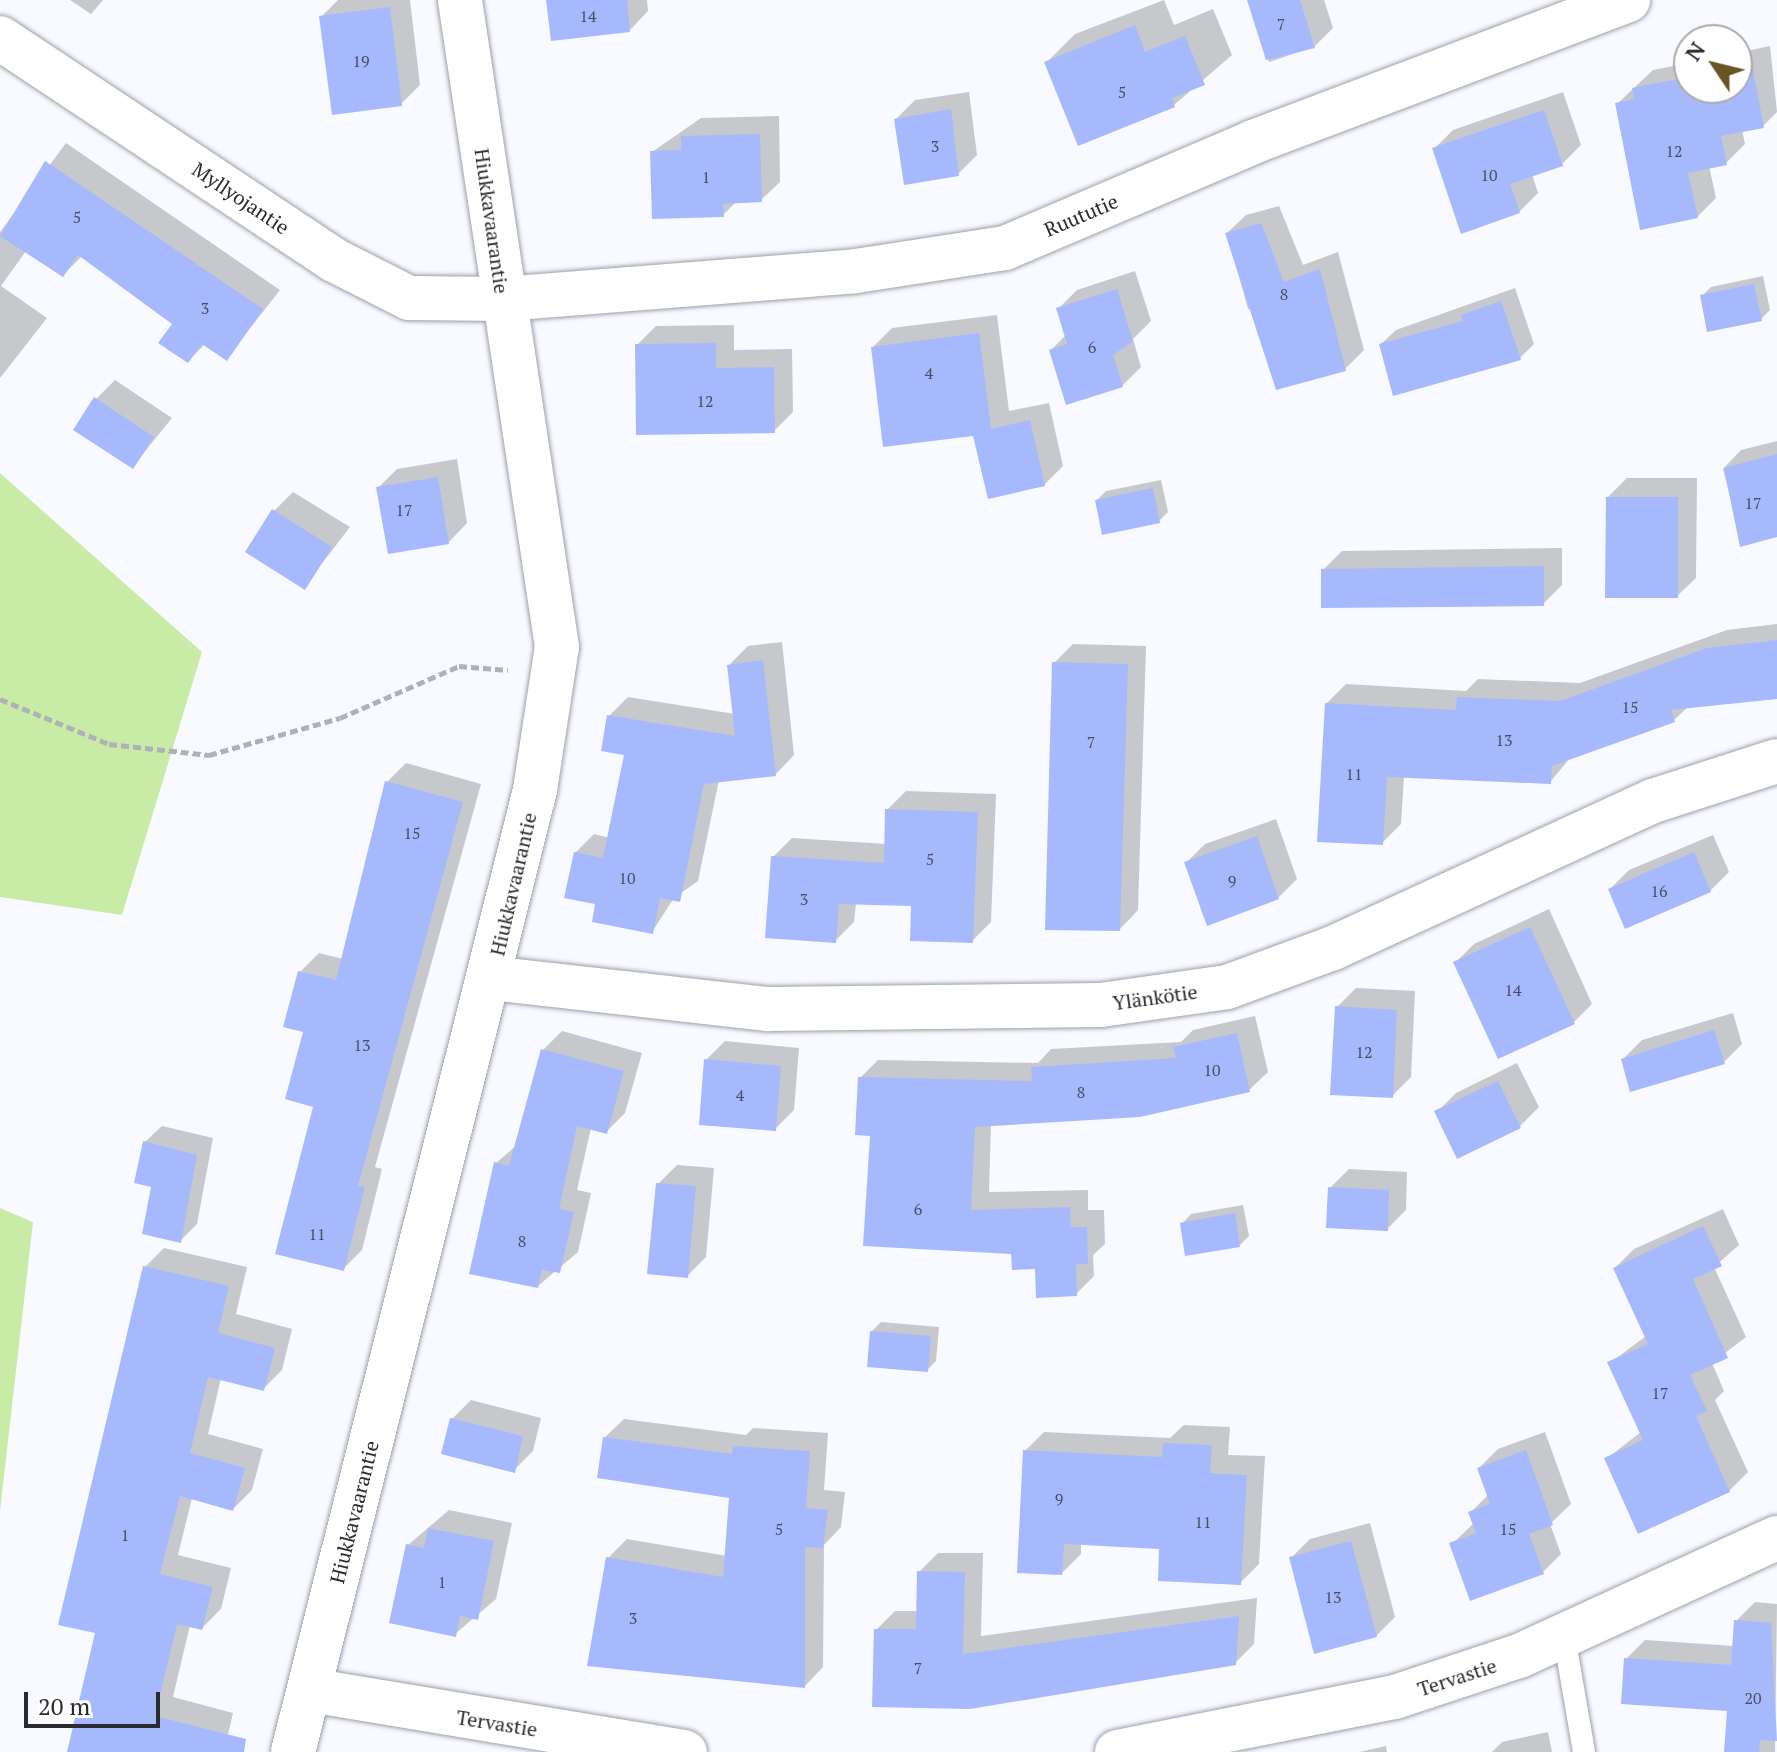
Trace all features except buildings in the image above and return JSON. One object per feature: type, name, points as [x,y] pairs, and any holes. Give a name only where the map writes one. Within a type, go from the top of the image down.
[{"type":"street","name":"Hiukkavaarantie","points":[[293,1752],[535,790],[557,647],[460,0]]},
{"type":"street","name":"Ruututie","points":[[503,299],[856,271],[1005,248],[1253,142],[1628,0]]},
{"type":"street","name":"Myllyojantie","points":[[0,38],[334,260],[409,298],[503,299]]},
{"type":"street","name":"Ylänkötie","points":[[490,978],[799,1010],[1101,1005],[1227,987],[1333,948],[1653,801],[1777,761]]},
{"type":"street","name":"Tervastie","points":[[1117,1752],[1395,1697],[1564,1636],[1777,1538]]},
{"type":"street","name":"Tervastie","points":[[309,1690],[685,1752]]},
{"type":"lane","points":[[1564,1636],[1584,1752]]},
{"type":"path","points":[[0,699],[109,744],[209,755],[340,718],[459,666],[553,674]]},
{"type":"green space","points":[[0,473],[202,652],[122,915],[0,897]]},
{"type":"green space","points":[[0,1208],[33,1222],[0,1511]]}]
